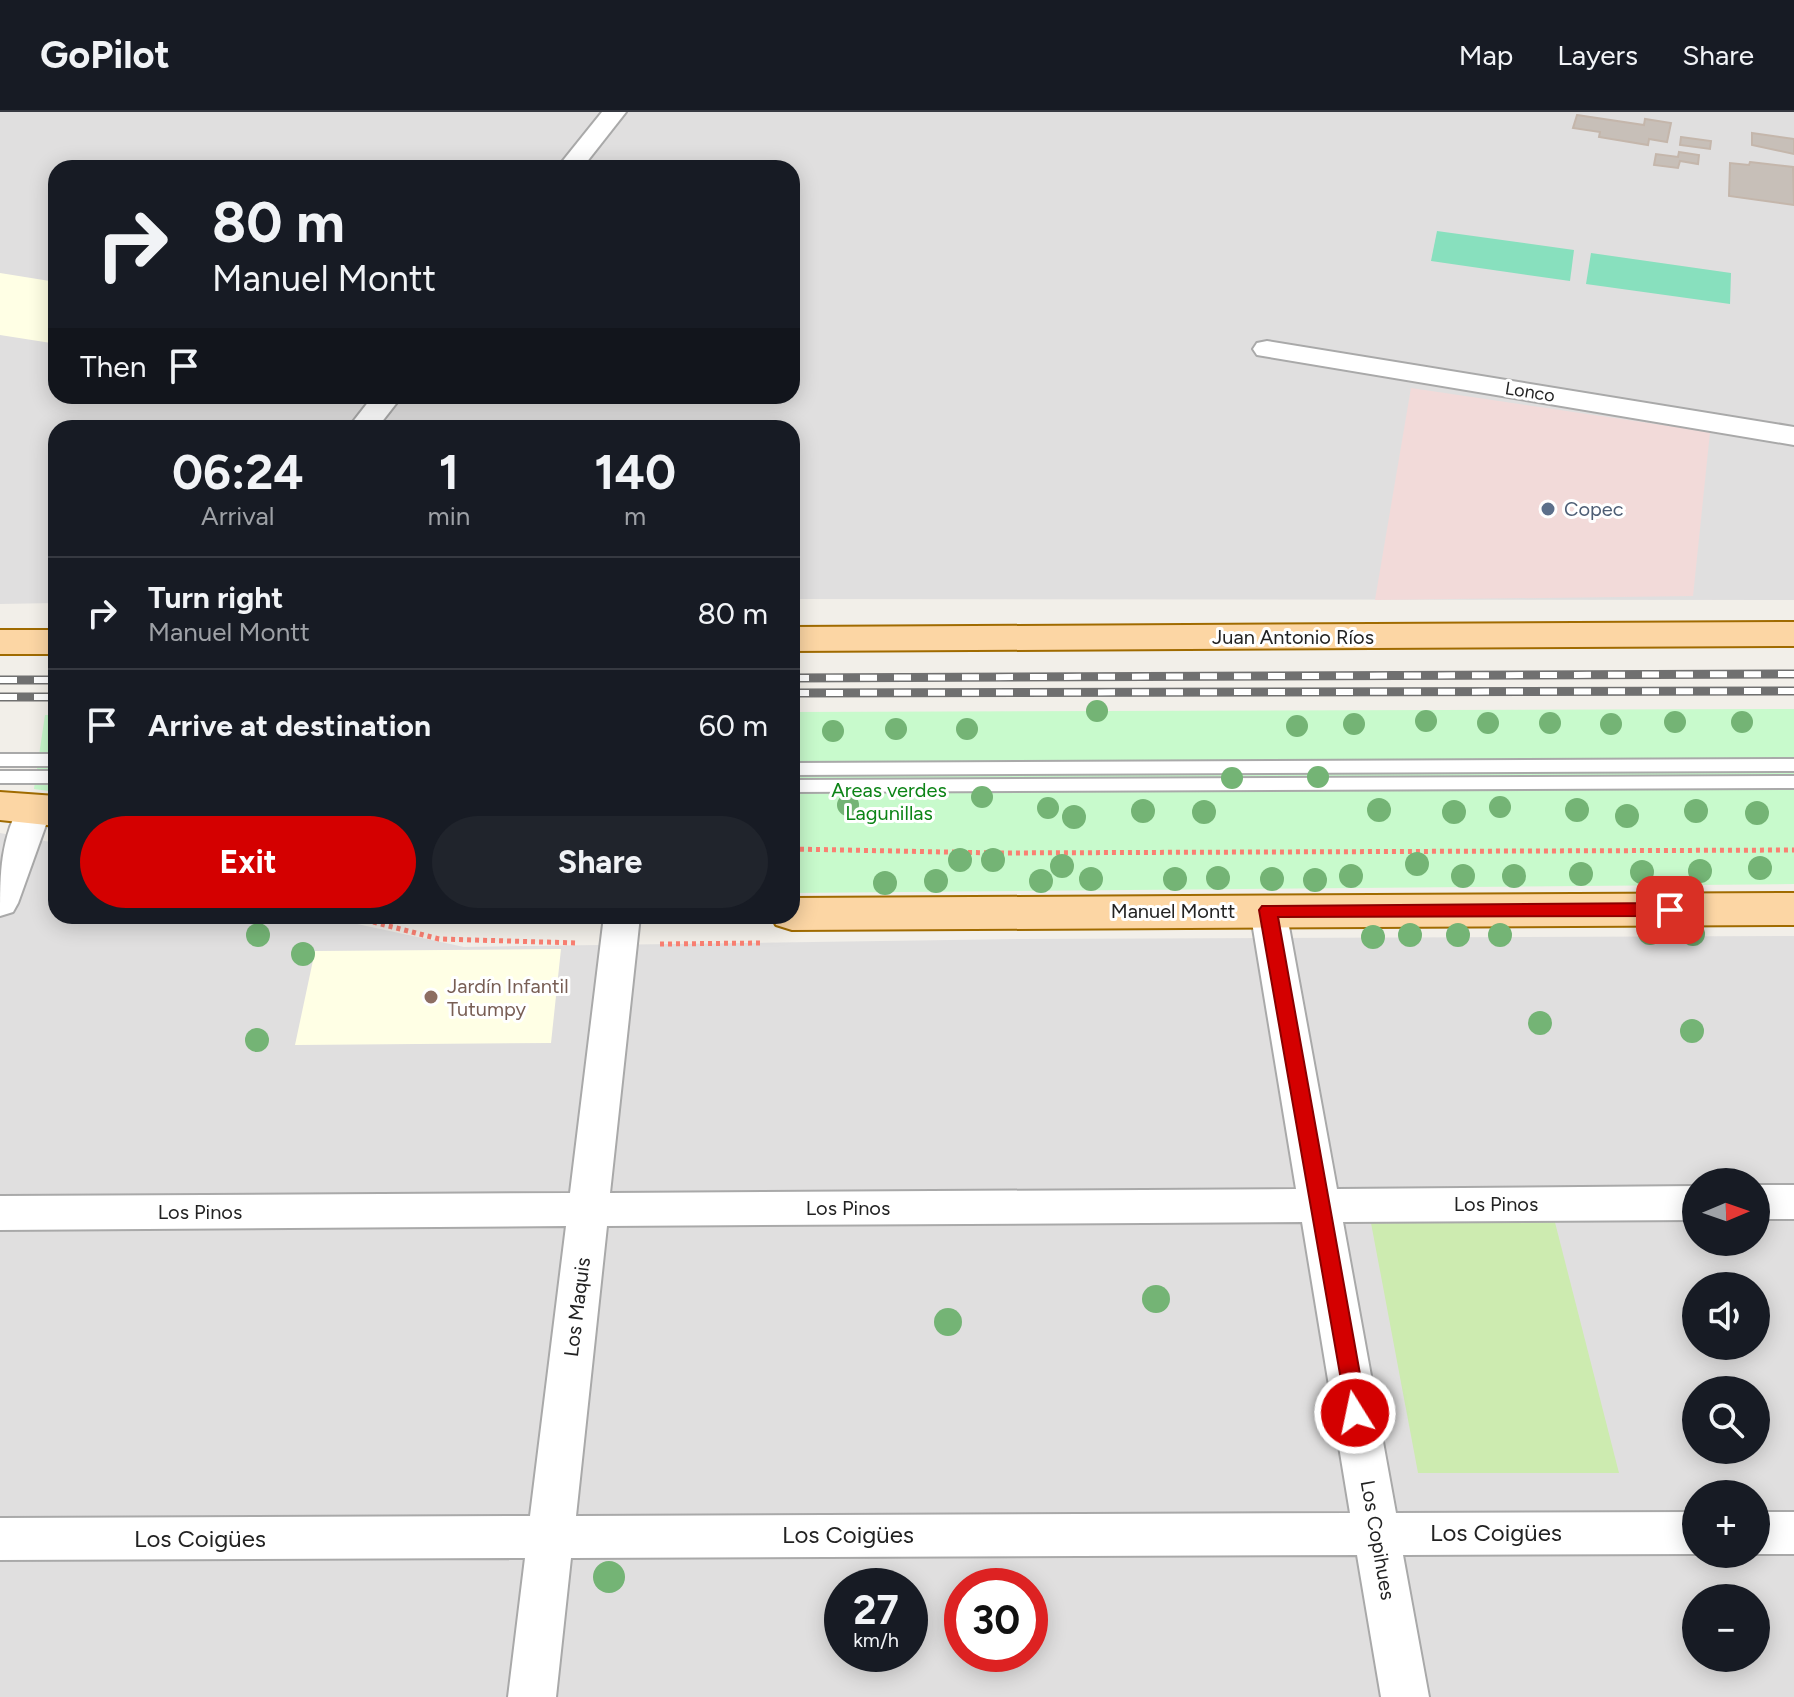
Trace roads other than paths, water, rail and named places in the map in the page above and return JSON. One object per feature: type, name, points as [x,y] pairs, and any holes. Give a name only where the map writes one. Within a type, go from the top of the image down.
[{"type":"main road","name":"Juan Antonio Ríos","points":[[800,639],[1794,634]]},
{"type":"main road","points":[[0,642],[48,642]]},
{"type":"main road","name":"Manuel Montt","points":[[784,928],[1268,910],[1794,909]]},
{"type":"street","points":[[575,160],[614,112]]},
{"type":"street","name":"Lonco","points":[[1267,349],[1794,436]]},
{"type":"street","points":[[368,420],[382,404]]},
{"type":"street","points":[[0,903],[37,800]]},
{"type":"street","name":"Los Copihues","points":[[1268,910],[1405,1697]]},
{"type":"street","name":"Los Maquis","points":[[532,1697],[621,930]]},
{"type":"street","points":[[1770,1202],[1794,1202]]},
{"type":"street","name":"Los Pinos","points":[[0,1213],[1682,1203]]},
{"type":"street","name":"Los Coigües","points":[[0,1539],[1376,1531],[1682,1533]]},
{"type":"street","points":[[1770,1533],[1794,1533]]},
{"type":"lane","points":[[0,760],[48,760]]},
{"type":"lane","points":[[800,769],[1794,765]]},
{"type":"lane","points":[[0,777],[37,800]]},
{"type":"lane","points":[[800,786],[1794,782]]},
{"type":"railway","points":[[800,678],[1794,674]]},
{"type":"railway","points":[[0,680],[48,680]]},
{"type":"railway","points":[[800,693],[1794,691]]},
{"type":"railway","points":[[0,697],[48,697]]},
{"type":"place","name":"Copec","points":[[1548,509]]},
{"type":"place","name":"Jardín Infantil Tutumpy","points":[[431,997]]},
{"type":"park label","name":"Areas verdes Lagunillas","points":[[889,802]]}]
